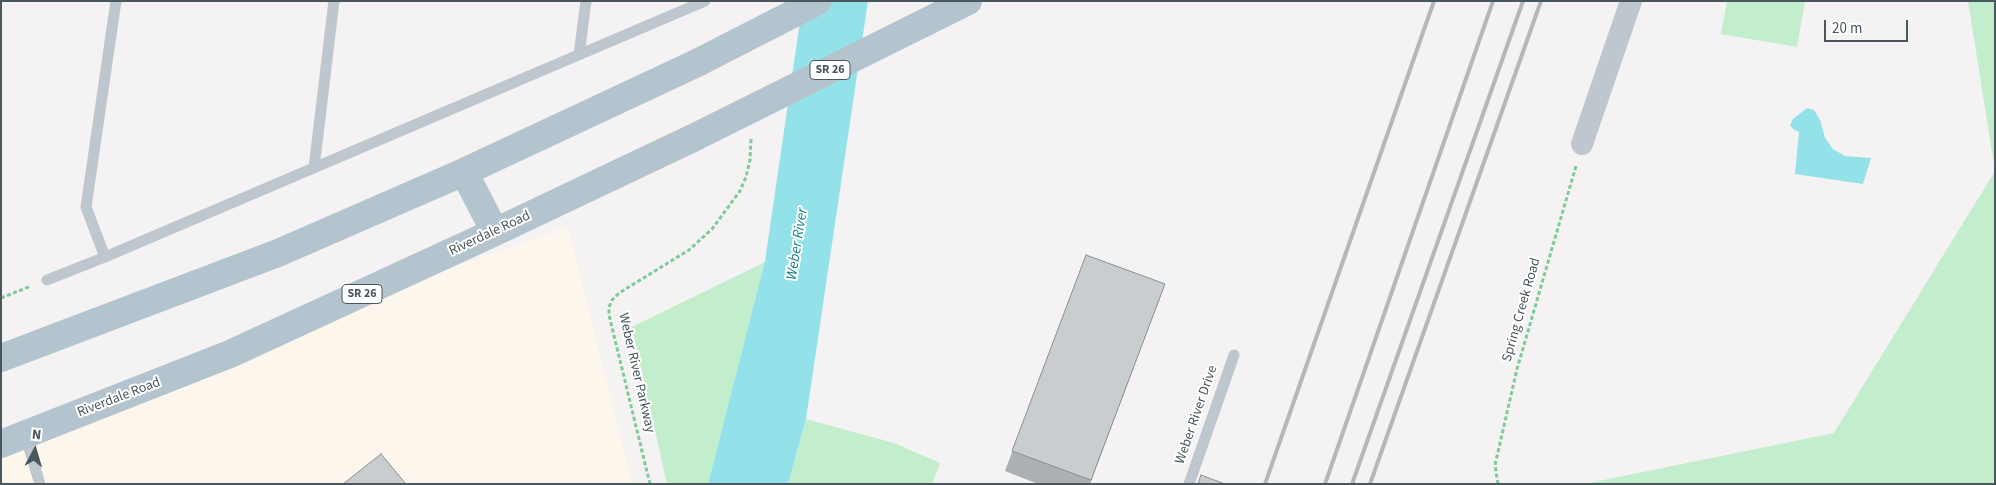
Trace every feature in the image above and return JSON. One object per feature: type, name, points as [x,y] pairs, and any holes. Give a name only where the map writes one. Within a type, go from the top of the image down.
[{"type":"main road","points":[[1,358],[278,253],[464,172],[697,63],[818,1]]},
{"type":"main road","name":"Riverdale Road","points":[[13,439],[230,354],[693,138],[968,1]]},
{"type":"main road","points":[[464,172],[495,232]]},
{"type":"street","points":[[1582,144],[1631,1]]},
{"type":"lane","points":[[105,257],[86,207],[116,1]]},
{"type":"lane","points":[[314,168],[334,1]]},
{"type":"lane","points":[[579,55],[586,1]]},
{"type":"lane","points":[[48,280],[705,1]]},
{"type":"lane","name":"Weber River Drive","points":[[1189,484],[1234,355]]},
{"type":"lane","points":[[13,439],[40,484]]},
{"type":"path","name":"Weber River Parkway","points":[[650,484],[609,315],[609,307],[612,300],[619,293],[689,250],[712,229],[736,197],[746,177],[750,160],[752,130]]},
{"type":"path","name":"Spring Creek Road","points":[[1498,484],[1495,465],[1517,369],[1582,144]]},
{"type":"path","points":[[1,298],[48,280]]},
{"type":"shaded area","points":[[568,226],[633,484],[1,484],[1,432]]},
{"type":"green space","points":[[1727,1],[1805,1],[1797,47],[1721,34]]},
{"type":"green space","points":[[1968,1],[1995,1],[1995,171]]},
{"type":"green space","points":[[1995,171],[1995,484],[1584,484],[1834,433]]},
{"type":"green space","points":[[765,262],[708,484],[667,484],[632,327]]},
{"type":"green space","points":[[806,419],[894,443],[940,463],[932,484],[788,484]]},
{"type":"water","name":"Weber River","points":[[803,1],[868,1],[806,419],[788,484],[708,484],[765,261]]},
{"type":"water","points":[[1807,108],[1814,110],[1820,120],[1825,138],[1833,149],[1845,156],[1871,158],[1863,184],[1795,174],[1799,132],[1790,125],[1793,119]]},
{"type":"building","points":[[1086,255],[1165,284],[1091,480],[1012,451]]},
{"type":"building","points":[[381,454],[406,484],[343,484]]},
{"type":"building","points":[[1201,475],[1225,484],[1198,484]]},
{"type":"railway","points":[[1265,484],[1434,1]]},
{"type":"railway","points":[[1325,484],[1493,1]]},
{"type":"railway","points":[[1352,484],[1523,1]]},
{"type":"railway","points":[[1370,484],[1541,1]]}]
